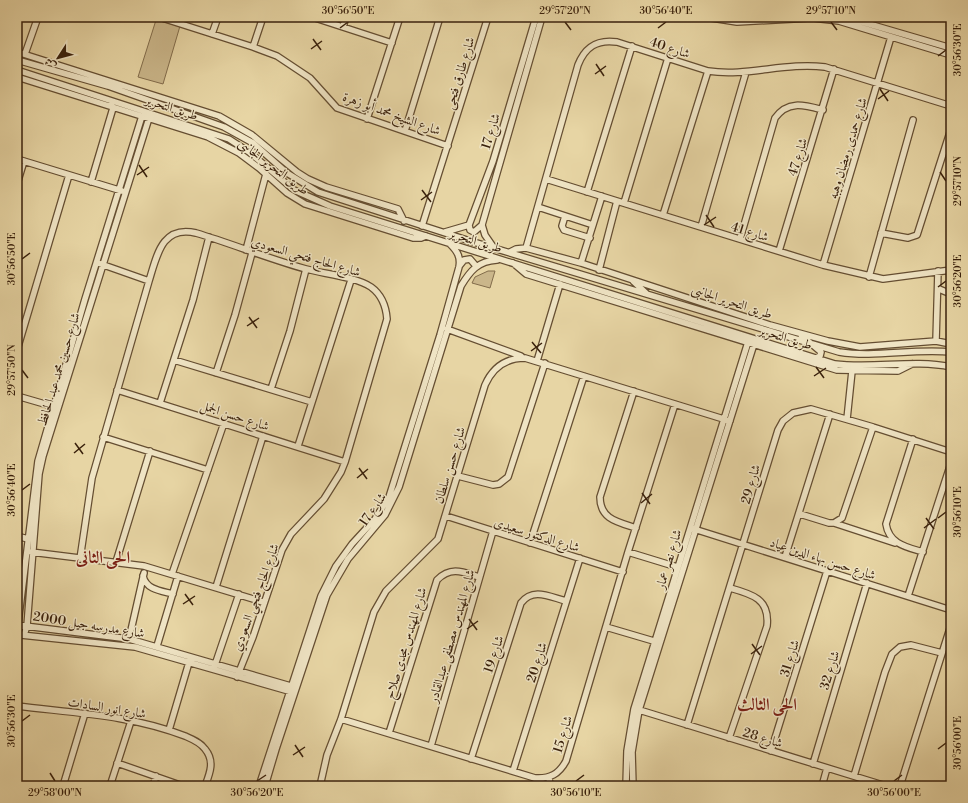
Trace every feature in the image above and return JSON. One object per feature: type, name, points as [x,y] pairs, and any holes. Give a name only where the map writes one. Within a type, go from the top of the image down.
[{"type":"street","points":[[25,54],[38,17]]},
{"type":"street","name":"شارع الشيخ محمد أبو زهرة","points":[[159,17],[175,19],[212,34],[276,56],[310,78],[337,108],[448,146]]},
{"type":"street","points":[[212,34],[218,17]]},
{"type":"street","points":[[253,47],[263,17]]},
{"type":"street","points":[[312,17],[392,42]]},
{"type":"street","points":[[343,27],[346,17]]},
{"type":"street","points":[[367,119],[400,17]]},
{"type":"street","points":[[405,131],[440,17]]},
{"type":"street","name":"شارع طارق فتحى","points":[[422,226],[488,17]]},
{"type":"street","name":"شارع 17","points":[[469,225],[493,161],[536,17]]},
{"type":"street","name":"شارع 17","points":[[482,224],[542,17]]},
{"type":"street","points":[[704,17],[737,22],[826,19],[852,24],[951,55]]},
{"type":"street","points":[[845,17],[948,47],[944,53]]},
{"type":"street","name":"شارع حمدى رمضان وهبه","points":[[823,265],[891,37]]},
{"type":"street","name":"شارع 40","points":[[526,248],[582,56],[592,45],[607,40],[632,46],[708,71],[733,73],[805,66],[834,69],[951,106]]},
{"type":"street","points":[[587,192],[632,46]]},
{"type":"street","name":"طريق التحرير الجانبى","points":[[17,52],[219,116],[252,135],[297,172],[308,179],[326,187],[398,209],[404,221]]},
{"type":"street","points":[[624,203],[668,58]]},
{"type":"street","name":"طريق التحرير","points":[[17,60],[108,86],[224,127],[244,137],[262,150],[287,173],[318,192],[404,221],[839,352],[874,355],[932,350],[951,352]]},
{"type":"street","name":"شارع 47","points":[[779,251],[823,110],[834,69]]},
{"type":"street","name":"طريق التحرير","points":[[17,70],[214,132],[237,143],[301,194],[320,203],[512,263],[526,274],[579,284],[714,326],[783,350],[835,364],[855,366],[912,363],[951,367]]},
{"type":"street","points":[[663,215],[708,71]]},
{"type":"street","points":[[701,227],[746,72]]},
{"type":"street","name":"طريق التحرير الجانبى","points":[[17,77],[208,137],[228,146],[244,156],[287,193],[314,208],[413,238],[421,238],[426,236]]},
{"type":"street","points":[[108,86],[117,83]]},
{"type":"street","points":[[91,182],[113,108],[105,97]]},
{"type":"street","points":[[183,104],[194,116]]},
{"type":"street","points":[[740,239],[775,118],[784,108],[796,104],[823,110]]},
{"type":"street","name":"شارع حسين محمد عبد الحافظ","points":[[24,635],[27,626],[30,552],[28,539],[38,461],[122,191],[142,116]]},
{"type":"street","name":"شارع حسين محمد عبد الحافظ","points":[[122,191],[149,118]]},
{"type":"street","points":[[869,277],[913,120]]},
{"type":"street","points":[[170,125],[179,121]]},
{"type":"street","points":[[881,233],[908,238],[917,235],[951,129]]},
{"type":"street","points":[[237,143],[244,156]]},
{"type":"street","points":[[17,159],[122,191]]},
{"type":"street","points":[[17,184],[24,161]]},
{"type":"street","points":[[246,250],[266,174]]},
{"type":"street","points":[[17,348],[69,175]]},
{"type":"street","name":"شارع 41","points":[[546,179],[823,265],[869,277],[890,279],[951,270]]},
{"type":"street","points":[[581,263],[602,196]]},
{"type":"street","points":[[598,270],[618,201]]},
{"type":"street","points":[[538,207],[593,225]]},
{"type":"street","points":[[360,216],[364,213],[364,208]]},
{"type":"street","points":[[377,220],[376,216],[378,212]]},
{"type":"street","points":[[565,216],[562,226],[564,230],[590,238]]},
{"type":"street","points":[[443,232],[469,225],[470,230],[474,232],[482,224],[485,235],[494,248]]},
{"type":"street","name":"شارع الحاج فتحي السعودي","points":[[80,559],[92,478],[103,437],[149,280],[161,246],[167,238],[175,232],[186,231],[210,237],[306,269],[370,286],[383,300],[387,319],[386,328],[345,462],[341,472],[324,499],[286,542],[253,637],[238,675]]},
{"type":"street","points":[[160,403],[193,300],[210,237]]},
{"type":"street","points":[[450,243],[459,255],[459,267]]},
{"type":"street","name":"طريق التحرير الجانبى","points":[[510,252],[516,249],[526,248],[581,263],[598,270],[631,279],[731,313],[828,341],[860,347],[936,341],[951,344]]},
{"type":"street","points":[[216,372],[235,315],[252,252]]},
{"type":"street","points":[[459,267],[467,259],[472,260],[476,266],[491,260],[502,260]]},
{"type":"street","points":[[99,264],[149,280]]},
{"type":"street","name":"شارع 17","points":[[292,690],[327,595],[348,559],[385,515],[399,487],[461,286],[476,266]]},
{"type":"street","name":"شارع 17","points":[[263,784],[314,613],[327,583],[352,544],[375,519],[389,497],[440,335],[459,267]]},
{"type":"street","points":[[271,389],[290,331],[306,269]]},
{"type":"street","points":[[537,361],[561,281],[565,274],[562,269]]},
{"type":"street","points":[[936,341],[939,289],[938,271]]},
{"type":"street","points":[[579,274],[577,278],[579,284]]},
{"type":"street","points":[[631,279],[649,296]]},
{"type":"street","points":[[298,446],[350,280]]},
{"type":"street","points":[[561,281],[722,334],[751,343],[783,350],[837,370],[852,372],[898,371],[912,363]]},
{"type":"street","points":[[939,289],[951,294]]},
{"type":"street","points":[[622,302],[633,301]]},
{"type":"street","points":[[719,317],[731,313]]},
{"type":"street","points":[[714,326],[722,334]]},
{"type":"street","points":[[447,329],[525,358]]},
{"type":"street","points":[[799,333],[816,346],[821,353],[819,357],[816,358]]},
{"type":"street","name":"شارع نصر عمار","points":[[626,786],[627,744],[654,641],[724,419],[751,343]]},
{"type":"street","name":"شارع نصر عمار","points":[[633,786],[632,752],[637,709],[661,643],[730,421],[751,343]]},
{"type":"street","points":[[874,355],[884,346]]},
{"type":"street","points":[[835,364],[833,358],[839,352]]},
{"type":"street","name":"شارع حسن سلطان","points":[[320,786],[327,754],[341,719],[374,612],[394,582],[435,543],[440,534],[489,377],[501,364],[517,358],[525,358],[730,421]]},
{"type":"street","points":[[174,360],[312,402]]},
{"type":"street","points":[[458,476],[493,485],[499,484],[508,477],[544,364]]},
{"type":"street","points":[[847,419],[852,372]]},
{"type":"street","points":[[530,543],[584,376]]},
{"type":"street","name":"شارع حسن الجمل","points":[[118,390],[345,462]]},
{"type":"street","points":[[634,391],[600,497],[600,504],[607,517],[613,521],[636,528]]},
{"type":"street","points":[[17,396],[55,407]]},
{"type":"street","name":"شارع 15","points":[[549,777],[557,772],[566,761],[628,552],[675,404]]},
{"type":"street","name":"شارع حسين محمد عبد الحافظ","points":[[17,633],[17,625],[30,552],[39,474],[55,407]]},
{"type":"street","name":"شارع 29","points":[[687,725],[778,430],[783,420],[793,412],[805,409],[847,419],[951,452]]},
{"type":"street","points":[[785,557],[800,514],[830,414]]},
{"type":"street","points":[[157,646],[173,594],[175,575],[224,423]]},
{"type":"street","points":[[834,523],[842,518],[844,514],[873,427]]},
{"type":"street","points":[[216,587],[263,436]]},
{"type":"street","points":[[103,437],[208,470]]},
{"type":"street","points":[[899,544],[889,536],[886,524],[913,439]]},
{"type":"street","points":[[116,562],[150,451]]},
{"type":"street","points":[[908,596],[951,463]]},
{"type":"street","points":[[800,514],[834,523],[923,552]]},
{"type":"street","name":"شارع الدكتور سعيدى","points":[[446,516],[623,572]]},
{"type":"street","name":"شارع حسن بهاء الدين عياد","points":[[689,527],[951,610]]},
{"type":"street","name":"شارع المهندس مصطفى عبدالقادر","points":[[431,746],[492,531]]},
{"type":"street","points":[[17,536],[28,539]]},
{"type":"street","points":[[30,552],[144,566],[264,602]]},
{"type":"street","points":[[628,552],[677,567]]},
{"type":"street","name":"شارع 20","points":[[513,771],[580,558]]},
{"type":"street","points":[[144,566],[145,583],[149,586],[173,594]]},
{"type":"street","name":"شارع المهندس مجدى صلاح","points":[[389,733],[437,580],[449,571],[457,570],[480,577]]},
{"type":"street","name":"شارع 31","points":[[771,751],[827,571]]},
{"type":"street","points":[[129,639],[144,573]]},
{"type":"street","name":"شارع 32","points":[[813,764],[867,583]]},
{"type":"street","points":[[729,738],[767,626],[768,619],[766,611],[758,599],[753,595],[730,588]]},
{"type":"street","points":[[215,665],[239,594]]},
{"type":"street","name":"شارع 19","points":[[471,759],[521,603],[529,596],[538,594],[566,601]]},
{"type":"street","name":"شارع مدرسه جيل 2000","points":[[17,625],[129,639],[157,646],[190,660],[292,690]]},
{"type":"street","points":[[900,786],[951,625]]},
{"type":"street","points":[[606,626],[661,643]]},
{"type":"street","name":"شارع مدرسه جيل 2000","points":[[17,633],[135,647],[215,665],[238,675]]},
{"type":"street","points":[[854,776],[885,672],[892,654],[900,647],[911,645],[942,653]]},
{"type":"street","points":[[169,730],[190,660]]},
{"type":"street","name":"شارع انور السادات","points":[[17,706],[84,713],[131,721],[169,730],[198,743],[204,747],[210,755],[211,771],[205,786]]},
{"type":"street","name":"شارع 28","points":[[637,709],[886,786]]},
{"type":"street","points":[[62,786],[84,713]]},
{"type":"street","points":[[341,719],[535,778],[549,777],[550,786]]},
{"type":"street","points":[[110,786],[131,721]]},
{"type":"street","points":[[117,763],[183,786]]},
{"type":"street","points":[[822,786],[827,768]]},
{"type":"street","points":[[153,786],[156,776]]},
{"type":"street","points":[[263,784],[274,786]]},
{"type":"shaded area","points":[[156,20],[180,26],[163,84],[138,77]]},
{"type":"shaded area","points":[[488,271],[495,271],[490,288],[472,283],[475,277]]},
{"type":"district","name":"الحى الثانى","points":[[103,557]]},
{"type":"district","name":"الحى الثالث","points":[[767,704]]}]
